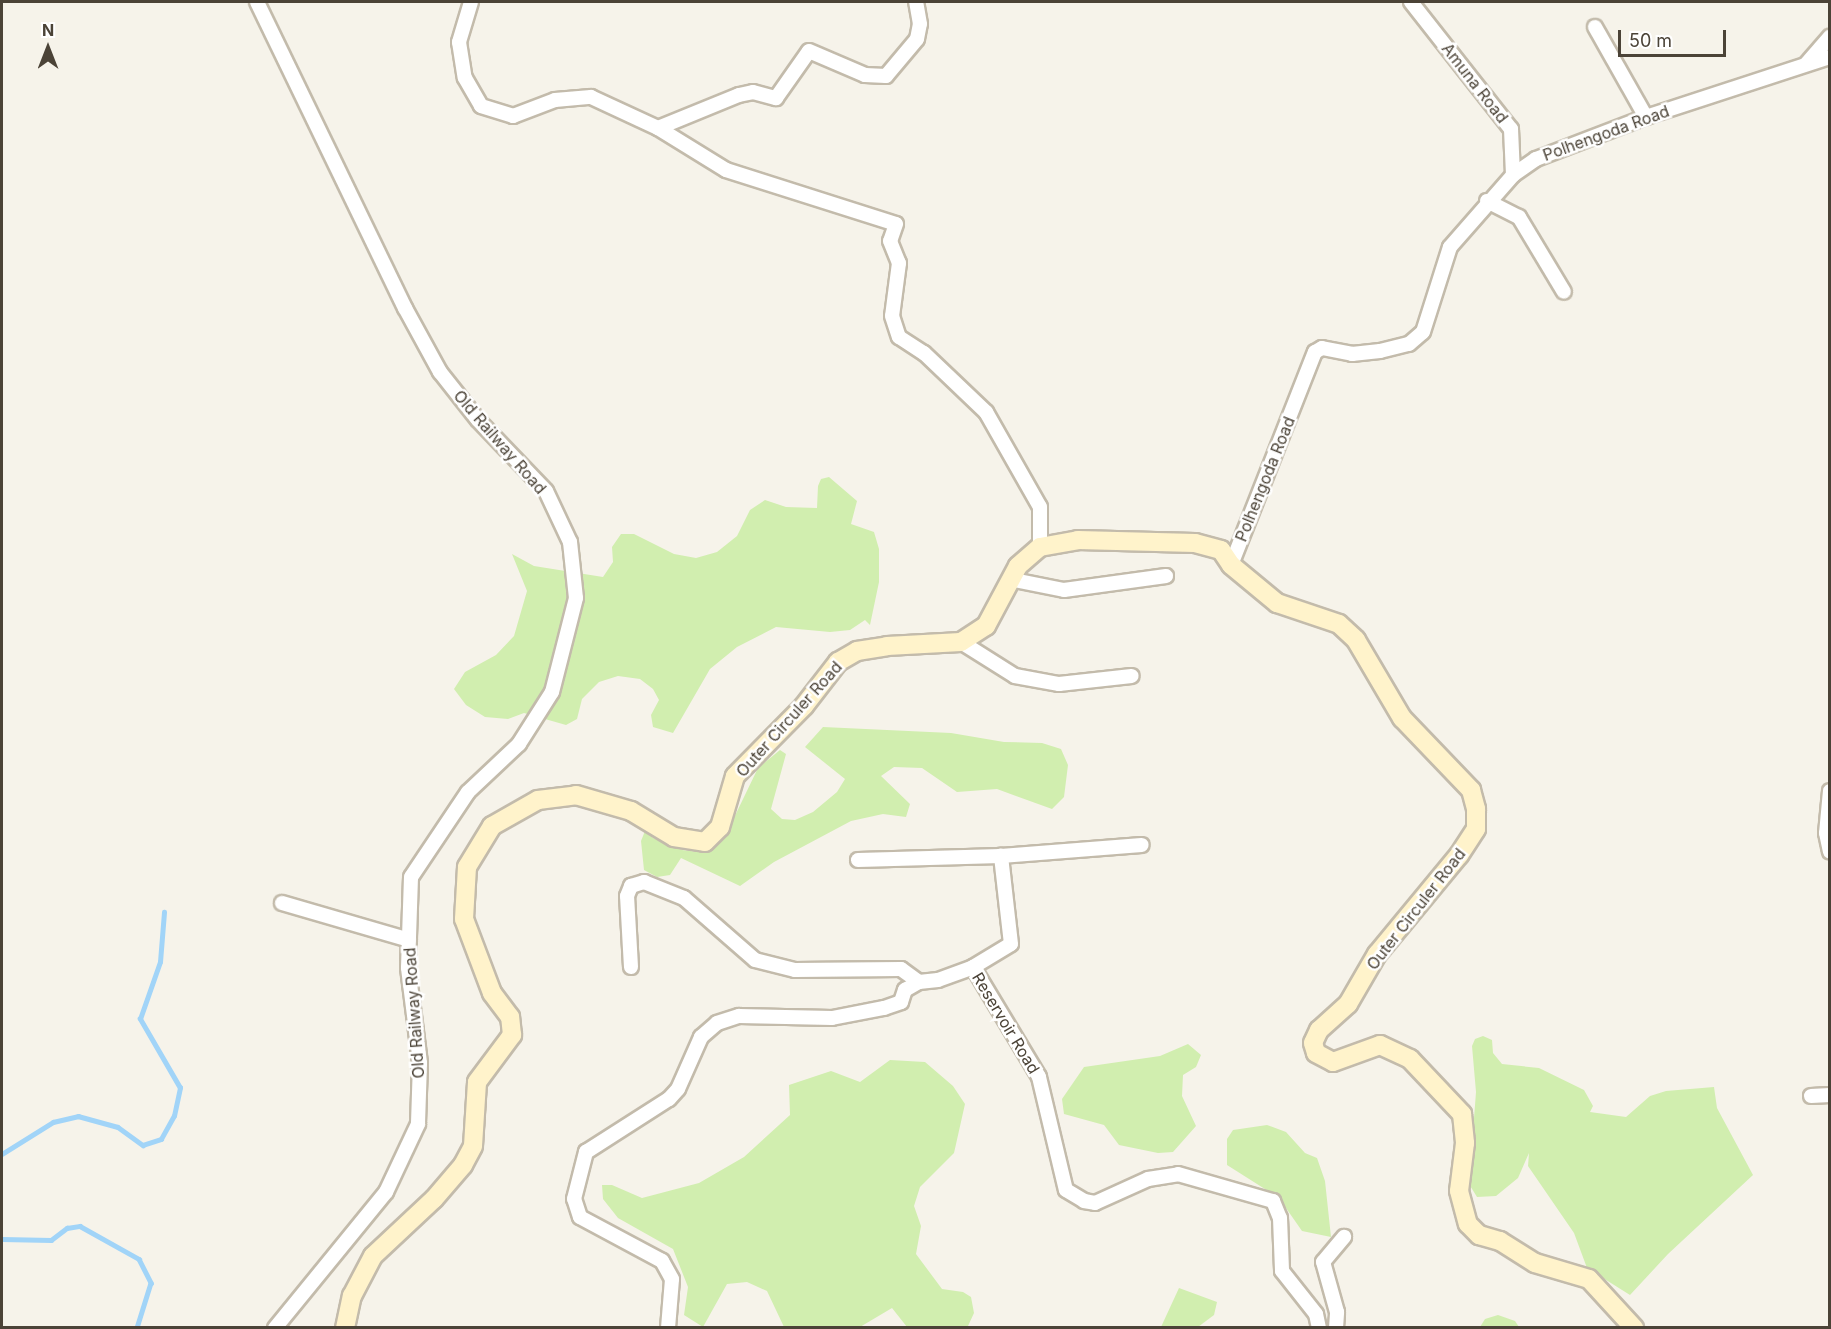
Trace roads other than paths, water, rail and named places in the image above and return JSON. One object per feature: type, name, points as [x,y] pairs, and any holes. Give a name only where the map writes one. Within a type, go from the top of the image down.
[{"type":"street","name":"Old Railway Road","points":[[257,2],[405,308],[440,372],[478,420],[546,491],[570,542],[576,598],[552,692],[519,744],[468,792],[411,877],[408,968],[420,1063],[418,1124],[386,1192],[275,1328]]},
{"type":"street","points":[[471,2],[459,42],[465,78],[481,106],[513,116],[555,100],[591,97],[658,128],[726,170],[896,224],[890,241],[899,263],[892,316],[899,337],[924,353],[986,412],[1040,507],[1040,547]]},
{"type":"street","points":[[658,128],[739,94],[753,92],[776,98],[809,51],[865,75],[886,76],[917,39],[920,24],[916,2]]},
{"type":"street","name":"Amuna Road","points":[[1411,2],[1511,129],[1513,175]]},
{"type":"street","points":[[1595,27],[1646,117]]},
{"type":"street","points":[[1804,67],[1830,38]]},
{"type":"street","name":"Polhengoda Road","points":[[1232,565],[1315,352],[1322,348],[1352,354],[1380,351],[1408,344],[1424,332],[1450,247],[1487,201],[1513,175],[1536,159],[1646,117],[1830,57]]},
{"type":"street","points":[[1487,201],[1520,217],[1564,292]]},
{"type":"street","name":"Outer Circuler Road","points":[[345,1328],[352,1296],[374,1256],[434,1199],[463,1165],[473,1146],[477,1082],[512,1035],[510,1017],[492,993],[464,919],[467,867],[492,826],[538,800],[576,795],[631,811],[674,837],[705,842],[720,826],[735,776],[804,706],[838,662],[858,651],[887,646],[961,642],[986,626],[1014,580],[1018,566],[1040,547],[1078,540],[1195,543],[1221,550],[1232,565],[1277,603],[1339,624],[1356,639],[1402,718],[1471,790],[1476,809],[1476,829],[1459,855],[1377,954],[1348,1004],[1319,1030],[1313,1043],[1316,1053],[1334,1062],[1380,1046],[1410,1059],[1461,1114],[1465,1143],[1459,1191],[1468,1224],[1479,1235],[1500,1241],[1535,1263],[1589,1279],[1634,1328]]},
{"type":"street","points":[[1014,580],[1064,590],[1166,576]]},
{"type":"street","points":[[961,642],[1015,676],[1059,684],[1132,676]]},
{"type":"street","points":[[1830,791],[1826,833],[1830,852]]},
{"type":"street","points":[[858,860],[1001,856],[1142,845]]},
{"type":"street","points":[[973,967],[1011,944],[1001,856]]},
{"type":"street","points":[[631,967],[627,896],[631,886],[644,882],[684,898],[755,960],[795,970],[901,969],[919,982],[906,990],[901,1002],[884,1008],[832,1018],[739,1016],[717,1023],[701,1037],[678,1089],[669,1099],[586,1152],[574,1199],[580,1216],[662,1262],[672,1279],[668,1328]]},
{"type":"street","points":[[282,903],[409,940]]},
{"type":"street","name":"Reservoir Road","points":[[919,982],[938,980],[973,967],[1040,1077],[1066,1190],[1084,1201],[1095,1203],[1148,1179],[1178,1174],[1273,1201],[1280,1218],[1282,1271],[1316,1314],[1319,1328]]},
{"type":"street","points":[[1811,1096],[1830,1095]]},
{"type":"street","points":[[1336,1328],[1336,1312],[1323,1262],[1344,1237]]},
{"type":"waterway","points":[[2,1154],[53,1122],[78,1116],[118,1127],[143,1145],[161,1139],[174,1116],[180,1088],[140,1019],[160,962],[164,912]]},
{"type":"waterway","points":[[2,1239],[51,1240],[67,1228],[80,1226],[139,1259],[151,1283],[137,1328]]}]
